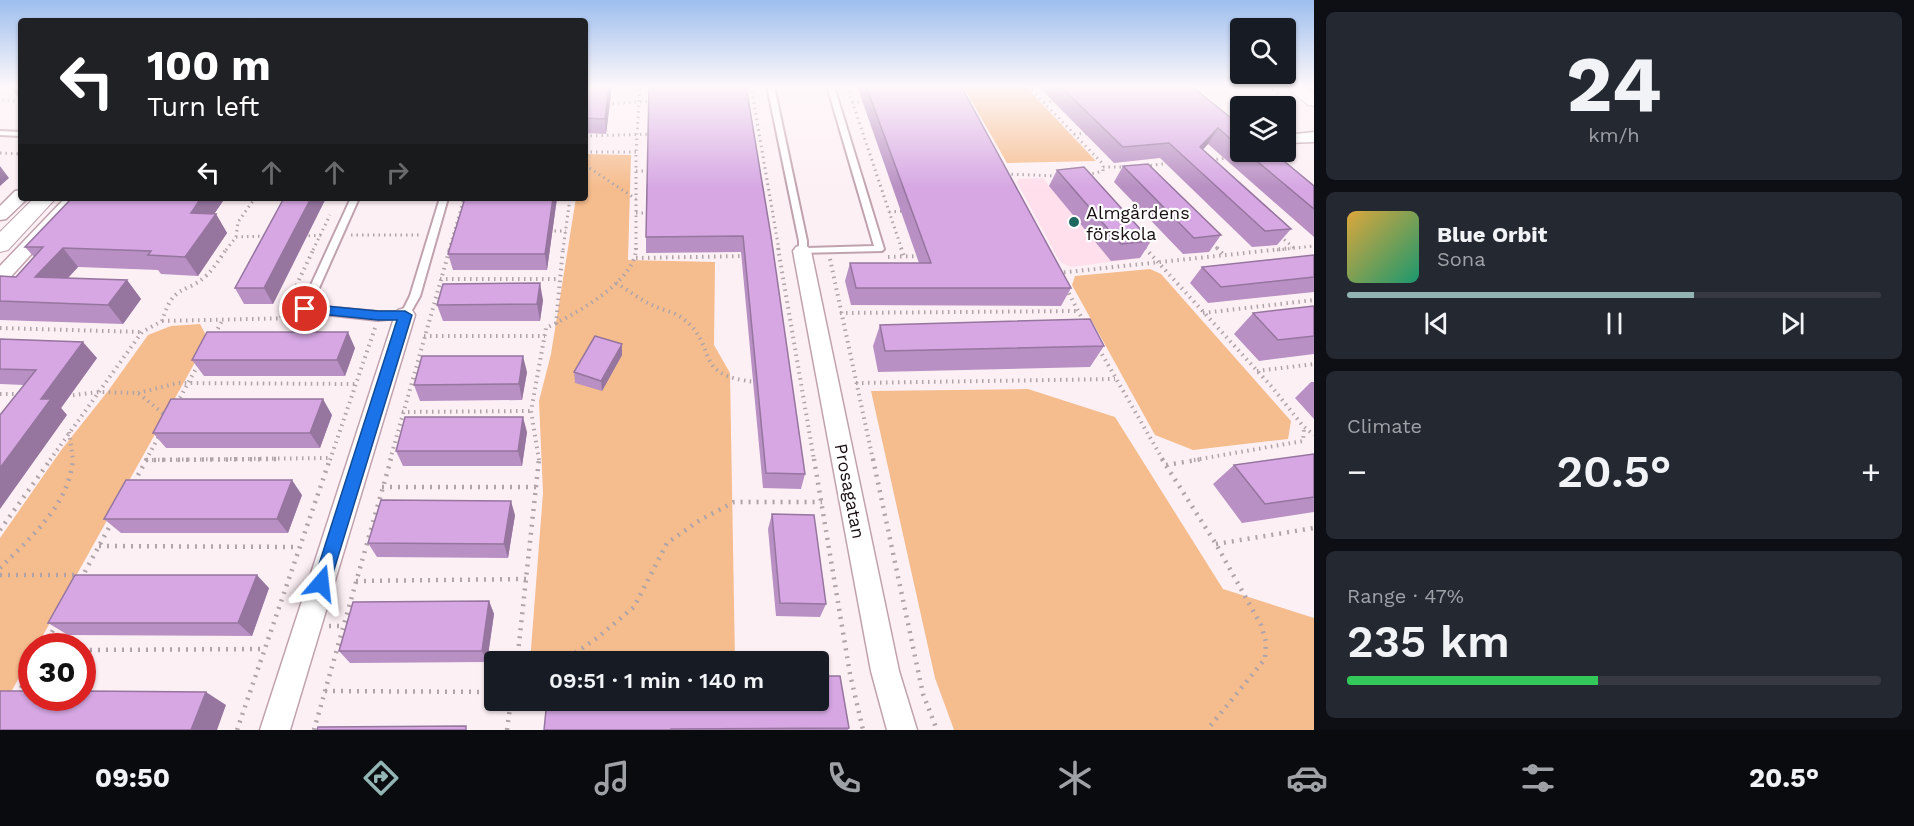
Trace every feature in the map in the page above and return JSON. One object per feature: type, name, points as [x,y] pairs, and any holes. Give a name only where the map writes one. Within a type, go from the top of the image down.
[{"type":"street","points":[[1296,139],[1314,137]]},
{"type":"street","points":[[0,215],[18,198]]},
{"type":"street","points":[[0,245],[43,201]]},
{"type":"street","points":[[0,277],[71,201]]},
{"type":"street","name":"Prosagatan","points":[[802,251],[885,671],[903,730]]},
{"type":"street","points":[[275,730],[405,315]]},
{"type":"lane","points":[[777,120],[802,241],[802,251],[879,249],[840,120]]},
{"type":"lane","points":[[0,133],[18,134]]},
{"type":"lane","points":[[354,201],[305,309],[378,316],[405,315],[415,296],[443,201]]},
{"type":"path","points":[[518,651],[539,449],[531,411],[546,328],[582,311],[616,282],[636,258],[638,120]]},
{"type":"path","points":[[757,120],[850,674],[863,730]]},
{"type":"path","points":[[858,120],[904,256]]},
{"type":"path","points":[[1061,120],[1102,163],[1103,171],[1079,176]]},
{"type":"path","points":[[1074,134],[1097,132]]},
{"type":"path","points":[[588,136],[660,134]]},
{"type":"path","points":[[748,134],[759,134]]},
{"type":"path","points":[[13,153],[18,149]]},
{"type":"path","points":[[588,152],[636,152]]},
{"type":"path","points":[[0,153],[18,154]]},
{"type":"path","points":[[1209,160],[1230,158]]},
{"type":"path","points":[[1103,167],[1177,163]]},
{"type":"path","points":[[588,167],[636,199]]},
{"type":"path","points":[[1001,168],[1009,183]]},
{"type":"path","points":[[875,170],[887,170]]},
{"type":"path","points":[[636,171],[660,171]]},
{"type":"path","points":[[754,171],[766,171]]},
{"type":"path","points":[[1004,174],[1068,176]]},
{"type":"path","points":[[162,321],[167,305],[176,293],[206,276],[224,253],[236,237],[238,222],[253,201]]},
{"type":"path","points":[[314,730],[463,201]]},
{"type":"path","points":[[556,324],[559,279],[570,201]]},
{"type":"path","points":[[281,318],[334,207]]},
{"type":"path","points":[[889,212],[912,211]]},
{"type":"path","points":[[636,213],[659,213]]},
{"type":"path","points":[[543,231],[566,231]]},
{"type":"path","points":[[454,232],[465,232]]},
{"type":"path","points":[[1277,232],[1294,248]]},
{"type":"path","points":[[1208,239],[1224,256]]},
{"type":"path","points":[[1143,246],[1257,371],[1296,416],[1304,429],[1314,435]]},
{"type":"path","points":[[1058,273],[1314,246]]},
{"type":"path","points":[[828,250],[923,694],[937,730]]},
{"type":"path","points":[[636,258],[755,256]]},
{"type":"path","points":[[883,257],[926,256]]},
{"type":"path","points":[[830,263],[841,260]]},
{"type":"path","points":[[1053,265],[1088,329]]},
{"type":"path","points":[[440,279],[559,279]]},
{"type":"path","points":[[616,282],[646,302],[681,318],[696,335],[712,368],[724,378],[735,381],[768,382]]},
{"type":"path","points":[[1203,313],[1314,300]]},
{"type":"path","points":[[840,314],[1078,311]]},
{"type":"path","points":[[237,730],[378,316]]},
{"type":"path","points":[[0,530],[142,332],[162,321],[306,318]]},
{"type":"path","points":[[213,338],[223,319]]},
{"type":"path","points":[[0,328],[142,332]]},
{"type":"path","points":[[363,330],[374,332]]},
{"type":"path","points":[[424,336],[545,336]]},
{"type":"path","points":[[1097,347],[1166,465],[1216,544],[1261,625],[1266,642],[1265,658],[1207,730]]},
{"type":"path","points":[[138,393],[169,418],[203,356]]},
{"type":"path","points":[[1257,371],[1314,364]]},
{"type":"path","points":[[856,383],[1115,379]]},
{"type":"path","points":[[790,382],[801,382]]},
{"type":"path","points":[[62,396],[99,392],[138,393],[178,383],[356,384]]},
{"type":"path","points":[[0,399],[2,394],[27,395]]},
{"type":"path","points":[[404,412],[531,411]]},
{"type":"path","points":[[130,489],[163,428]]},
{"type":"path","points":[[1166,465],[1303,441],[1304,429]]},
{"type":"path","points":[[0,568],[56,509],[67,484],[74,458],[69,432]]},
{"type":"path","points":[[146,460],[331,458]]},
{"type":"path","points":[[382,487],[536,487]]},
{"type":"path","points":[[578,651],[634,607],[667,543],[700,520],[734,502],[822,502]]},
{"type":"path","points":[[77,586],[115,517]]},
{"type":"path","points":[[1216,544],[1314,528]]},
{"type":"path","points":[[99,546],[299,547]]},
{"type":"path","points":[[0,575],[82,576]]},
{"type":"path","points":[[356,581],[526,579]]},
{"type":"path","points":[[51,633],[60,616]]},
{"type":"path","points":[[96,650],[264,649]]},
{"type":"path","points":[[325,691],[484,692]]},
{"type":"path","points":[[16,698],[18,694]]},
{"type":"path","points":[[507,730],[510,711]]},
{"type":"shaded area","points":[[982,120],[1057,120],[1096,161],[1007,163]]},
{"type":"shaded area","points":[[588,154],[631,155],[628,260],[715,262],[714,345],[730,373],[735,651],[531,651],[543,493],[539,401],[551,354],[576,201],[588,201]]},
{"type":"shaded area","name":"Almgårdens förskola","points":[[1043,178],[1049,186],[1075,183],[1140,258],[1071,267],[1060,262],[1017,182],[1019,179]]},
{"type":"shaded area","points":[[1150,269],[1161,274],[1291,421],[1288,439],[1193,450],[1155,435],[1072,285],[1075,276]]},
{"type":"shaded area","points":[[200,324],[208,339],[44,633],[18,633],[18,679],[0,712],[0,538],[62,449],[148,335],[171,326]]},
{"type":"shaded area","points":[[1028,389],[1115,417],[1223,589],[1314,618],[1314,730],[954,730],[935,678],[871,391]]},
{"type":"building","points":[[648,120],[752,120],[771,236],[805,474],[766,473],[743,236],[646,237]]},
{"type":"building","points":[[879,120],[980,120],[1071,288],[856,288],[850,263],[931,263]]},
{"type":"building","points":[[1095,120],[1230,120],[1230,138],[1218,128],[1200,147],[1291,229],[1265,231],[1169,143],[1123,147]]},
{"type":"building","points":[[1258,162],[1285,162],[1314,186],[1314,209]]},
{"type":"building","points":[[1148,164],[1221,235],[1194,238],[1123,166]]},
{"type":"building","points":[[1084,167],[1151,241],[1121,244],[1057,170]]},
{"type":"building","points":[[69,201],[199,201],[191,213],[216,214],[185,257],[148,255],[151,251],[63,248],[35,277],[127,280],[108,305],[0,301],[0,276],[16,277],[43,247],[25,247]]},
{"type":"building","points":[[282,201],[309,201],[264,288],[235,288]]},
{"type":"building","points":[[464,201],[553,201],[545,254],[448,254]]},
{"type":"building","points":[[1314,255],[1314,277],[1221,287],[1202,267]]},
{"type":"building","points":[[540,283],[537,304],[437,305],[443,284]]},
{"type":"building","points":[[1314,306],[1314,336],[1278,340],[1253,313]]},
{"type":"building","points":[[1090,319],[1104,346],[885,351],[880,325]]},
{"type":"building","points":[[207,332],[348,332],[337,360],[192,360]]},
{"type":"building","points":[[595,336],[622,344],[601,381],[574,372]]},
{"type":"building","points":[[0,339],[83,342],[41,399],[51,399],[0,468],[0,415],[36,370],[0,369]]},
{"type":"building","points":[[422,356],[523,356],[519,384],[414,385]]},
{"type":"building","points":[[171,399],[323,399],[310,433],[153,433]]},
{"type":"building","points":[[405,417],[523,417],[518,451],[396,451]]},
{"type":"building","points":[[1314,454],[1314,497],[1265,504],[1234,465]]},
{"type":"building","points":[[126,480],[292,480],[277,519],[104,519]]},
{"type":"building","points":[[381,500],[511,501],[504,544],[368,543]]},
{"type":"building","points":[[772,514],[814,515],[826,604],[780,603]]},
{"type":"building","points":[[75,575],[257,575],[238,623],[48,623]]},
{"type":"building","points":[[489,601],[482,651],[339,651],[353,602]]},
{"type":"building","points":[[829,676],[840,676],[849,728],[671,730],[544,730],[546,711],[829,711]]},
{"type":"building","points":[[0,691],[18,691],[18,711],[96,711],[96,691],[206,692],[191,730],[0,730]]},
{"type":"building","points":[[466,726],[466,730],[317,730],[318,727]]},
{"type":"place","name":"Almgårdens förskola","points":[[1074,222]]},
{"type":"route","points":[[305,309],[378,316],[405,315],[321,583]]}]
